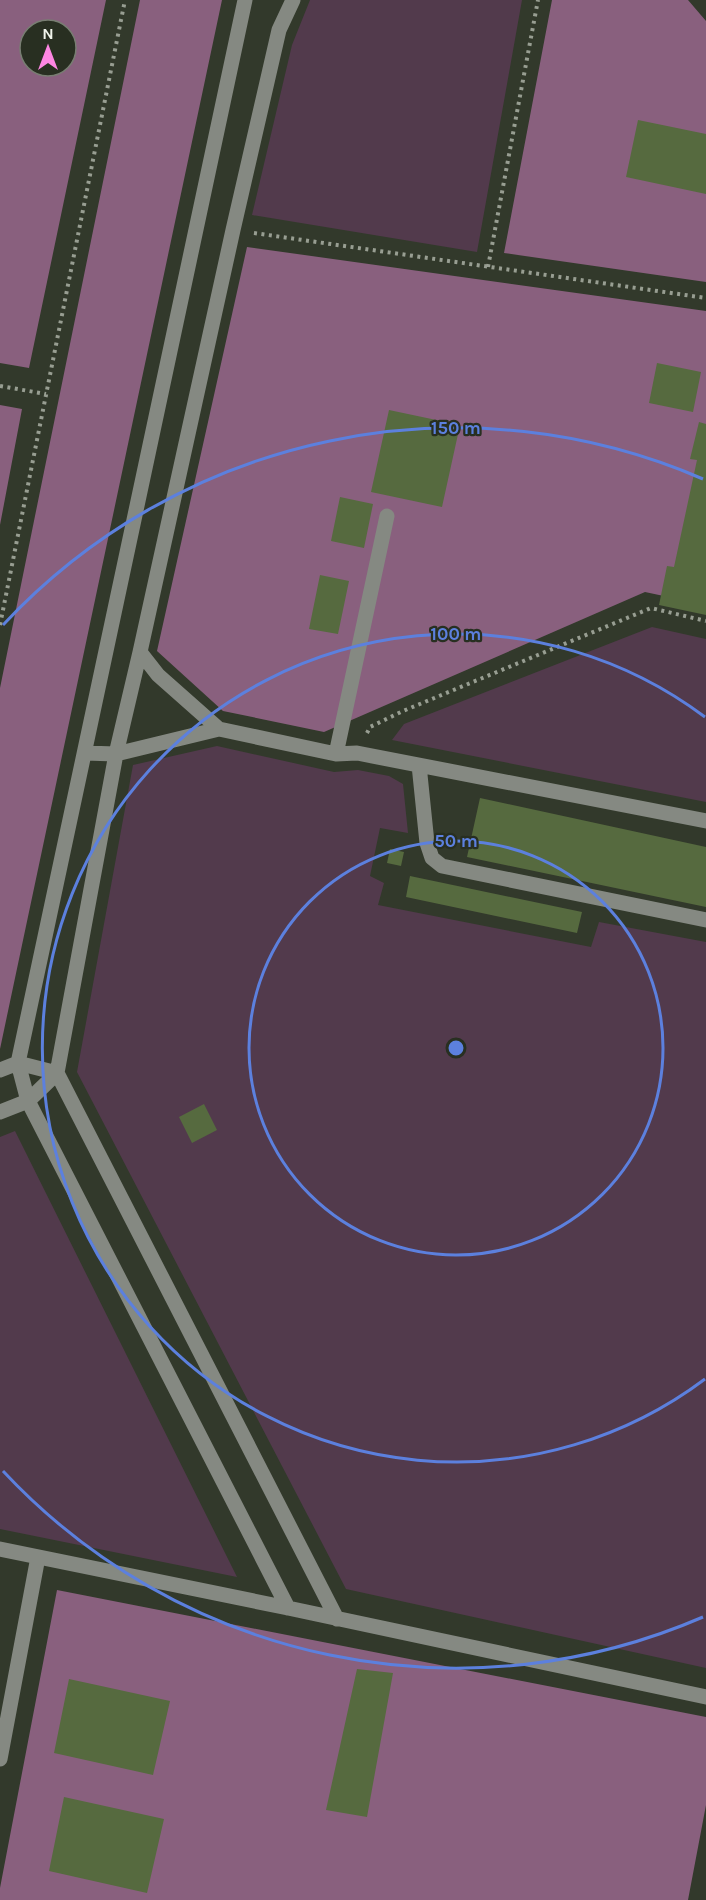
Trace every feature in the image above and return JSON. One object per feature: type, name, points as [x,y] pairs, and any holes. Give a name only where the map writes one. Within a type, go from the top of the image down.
[{"type":"street","points":[[244,0],[18,1063],[28,1101],[288,1608]]},
{"type":"street","points":[[0,1112],[28,1101],[57,1073],[116,754],[279,30],[293,0]]},
{"type":"street","points":[[336,754],[387,516]]},
{"type":"street","points":[[140,652],[159,675],[219,729]]},
{"type":"street","points":[[85,753],[116,754],[219,729],[336,754],[357,753],[706,821]]},
{"type":"street","points":[[420,765],[427,843],[432,858],[442,866],[706,920]]},
{"type":"street","points":[[0,1070],[18,1063],[57,1073],[337,1618]]},
{"type":"street","points":[[0,1549],[706,1697]]},
{"type":"street","points":[[0,1760],[38,1557]]},
{"type":"path","points":[[0,625],[125,0]]},
{"type":"path","points":[[488,267],[538,0]]},
{"type":"path","points":[[233,230],[706,298]]},
{"type":"path","points":[[0,386],[46,394]]},
{"type":"path","points":[[357,753],[370,728],[395,715],[651,608],[706,621]]},
{"type":"shaded area","points":[[0,0],[106,0],[29,368],[0,363]]},
{"type":"shaded area","points":[[140,0],[222,0],[0,1049],[0,688]]},
{"type":"shaded area","points":[[310,0],[522,0],[477,252],[252,215],[292,45]]},
{"type":"shaded area","points":[[552,0],[688,0],[706,21],[706,282],[504,253]]},
{"type":"shaded area","points":[[247,247],[706,311],[706,605],[645,592],[324,732],[223,711],[157,651]]},
{"type":"shaded area","points":[[0,405],[22,409],[0,525]]},
{"type":"shaded area","points":[[652,627],[706,639],[706,802],[392,740],[404,724]]},
{"type":"shaded area","points":[[217,746],[334,772],[358,770],[389,776],[403,784],[408,833],[380,828],[370,876],[384,883],[378,905],[591,947],[599,922],[706,942],[706,1668],[346,1589],[77,1072],[133,765]]},
{"type":"shaded area","points":[[15,1131],[237,1577],[0,1529],[0,1137]]},
{"type":"shaded area","points":[[57,1590],[706,1717],[706,1805],[688,1900],[0,1900],[0,1888]]},
{"type":"building","points":[[638,120],[706,134],[706,194],[626,177]]},
{"type":"building","points":[[657,363],[701,372],[693,412],[649,403]]},
{"type":"building","points":[[389,410],[460,425],[442,507],[371,492]]},
{"type":"building","points":[[699,422],[706,424],[706,615],[659,605],[667,566],[674,567],[697,460],[690,459]]},
{"type":"building","points":[[340,497],[373,504],[364,548],[331,541]]},
{"type":"building","points":[[320,575],[349,581],[338,634],[309,629]]},
{"type":"building","points":[[480,798],[706,847],[706,907],[467,857]]},
{"type":"building","points":[[390,849],[404,852],[401,866],[387,863]]},
{"type":"building","points":[[410,876],[582,912],[577,933],[406,897]]},
{"type":"building","points":[[204,1104],[217,1130],[192,1143],[179,1117]]},
{"type":"building","points":[[357,1669],[393,1673],[367,1817],[326,1810]]},
{"type":"building","points":[[69,1679],[170,1701],[153,1775],[54,1753]]},
{"type":"building","points":[[64,1797],[164,1819],[147,1893],[49,1871]]}]
